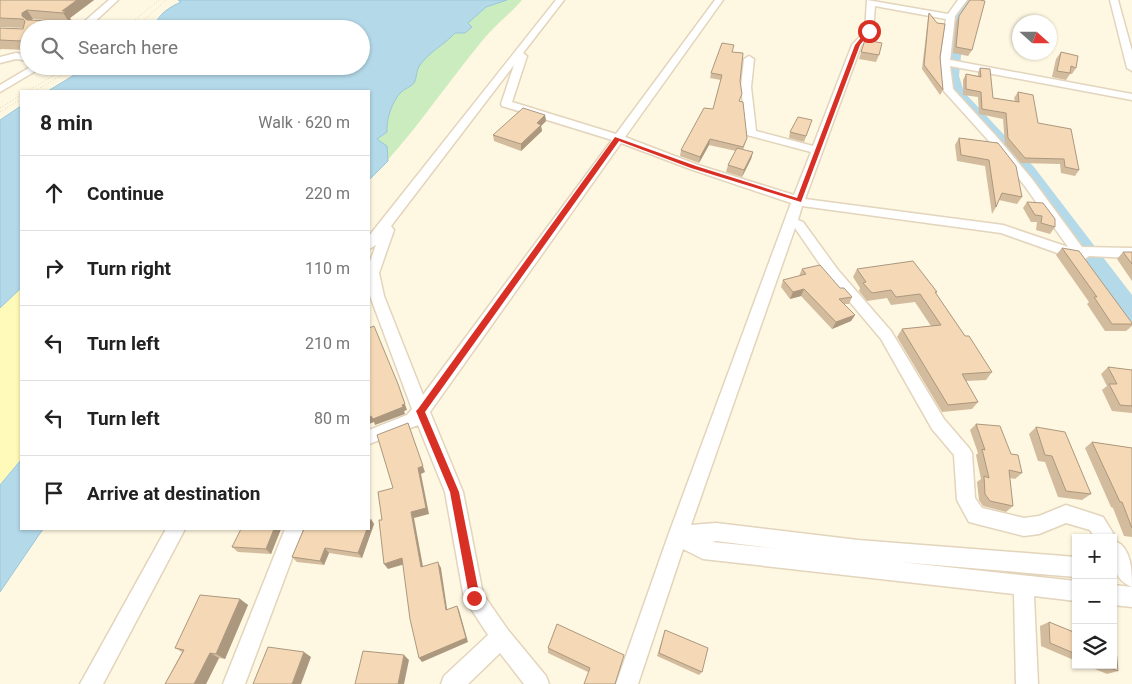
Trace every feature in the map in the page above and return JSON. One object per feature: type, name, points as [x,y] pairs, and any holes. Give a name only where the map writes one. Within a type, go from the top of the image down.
[{"type":"street","points":[[91,20],[114,0]]},
{"type":"street","points":[[104,20],[125,0]]},
{"type":"street","points":[[370,244],[560,0]]},
{"type":"street","points":[[370,437],[413,420],[421,411],[617,138],[719,0]]},
{"type":"street","points":[[963,0],[951,17],[945,62],[945,80],[953,98],[992,138],[1028,182],[1089,266]]},
{"type":"street","points":[[1114,0],[1132,68]]},
{"type":"street","points":[[627,684],[677,536],[817,150],[857,45],[869,31],[871,1],[951,17]]},
{"type":"street","points":[[518,54],[522,56],[506,104],[617,138],[694,167],[799,201],[1003,229],[1054,248],[1079,252],[1132,253]]},
{"type":"street","points":[[0,60],[20,57]]},
{"type":"street","points":[[749,59],[746,87],[752,133],[817,150]]},
{"type":"street","points":[[945,62],[1132,97]]},
{"type":"street","points":[[0,82],[20,70]]},
{"type":"street","points":[[0,88],[23,75]]},
{"type":"street","points":[[791,222],[799,225],[833,273],[886,336],[938,424],[957,444],[962,453],[966,500],[976,516],[1024,527],[1039,525],[1066,514],[1096,523],[1104,534]]},
{"type":"street","points":[[384,226],[388,230],[372,273],[377,296],[454,492],[474,598],[501,637],[538,684]]},
{"type":"street","points":[[92,684],[175,530]]},
{"type":"street","points":[[234,684],[294,530]]},
{"type":"street","points":[[677,536],[716,532],[858,549],[1072,566]]},
{"type":"street","points":[[677,536],[703,550],[1072,591]]},
{"type":"street","points":[[1117,557],[1126,572]]},
{"type":"street","points":[[1024,586],[1027,684]]},
{"type":"street","points":[[1117,595],[1132,597]]},
{"type":"street","points":[[452,684],[501,637]]},
{"type":"path","points":[[135,20],[159,0]]},
{"type":"path","points":[[144,20],[166,0]]},
{"type":"path","points":[[30,90],[54,75]]},
{"type":"path","points":[[37,90],[62,75]]},
{"type":"path","points":[[0,108],[20,96]]},
{"type":"path","points":[[0,112],[20,100]]},
{"type":"green space","points":[[394,0],[522,0],[482,41],[413,130],[370,179],[370,90],[278,90],[330,75],[370,75],[370,48]]},
{"type":"sand","points":[[20,289],[20,461],[0,485],[0,308]]},
{"type":"water","points":[[178,0],[507,0],[486,7],[468,23],[472,27],[465,33],[455,33],[420,65],[414,83],[401,92],[392,106],[387,132],[377,139],[387,146],[388,161],[370,179],[370,90],[50,90],[74,75],[370,75],[370,20],[158,20],[165,11],[181,2]]},
{"type":"water","points":[[20,107],[20,289],[0,308],[0,120]]},
{"type":"water","points":[[20,461],[20,530],[42,530],[0,592],[0,485]]},
{"type":"building","points":[[0,0],[77,0],[62,11],[66,11],[63,13],[27,10],[22,13],[22,16],[27,20],[0,18]]},
{"type":"building","points":[[970,0],[985,1],[972,50],[956,47],[959,16]]},
{"type":"building","points":[[929,13],[937,23],[945,24],[940,57],[943,90],[924,65]]},
{"type":"building","points":[[0,28],[20,29],[20,41],[0,40]]},
{"type":"building","points":[[865,40],[882,43],[879,55],[861,52]]},
{"type":"building","points":[[722,43],[734,45],[732,52],[743,53],[740,81],[742,94],[739,101],[743,102],[747,138],[743,147],[710,139],[700,157],[681,150],[704,108],[713,109],[722,75],[711,73]]},
{"type":"building","points":[[1061,52],[1078,56],[1076,68],[1071,66],[1070,73],[1057,71]]},
{"type":"building","points":[[980,68],[990,69],[993,98],[1019,102],[1018,92],[1033,95],[1038,123],[1071,129],[1079,170],[1065,167],[1064,159],[1025,158],[1008,138],[1006,113],[982,109],[981,92],[966,89],[966,74],[981,77]]},
{"type":"building","points":[[523,108],[545,115],[537,123],[541,125],[521,144],[493,135]]},
{"type":"building","points":[[798,117],[812,120],[806,136],[790,132]]},
{"type":"building","points":[[959,138],[998,143],[1016,166],[1022,197],[1002,193],[996,207],[989,160],[961,155]]},
{"type":"building","points":[[737,148],[753,152],[744,170],[728,165]]},
{"type":"building","points":[[1027,202],[1043,203],[1055,219],[1055,227],[1041,223],[1042,216],[1035,215]]},
{"type":"building","points":[[1062,248],[1079,251],[1132,324],[1112,324],[1094,297],[1097,297]]},
{"type":"building","points":[[1123,252],[1132,252],[1132,264]]},
{"type":"building","points":[[913,261],[937,292],[935,292],[965,336],[969,336],[992,372],[962,374],[978,402],[948,405],[902,329],[941,325],[920,294],[896,297],[891,290],[872,293],[863,283],[866,282],[857,269]]},
{"type":"building","points":[[820,265],[840,288],[844,288],[852,297],[839,299],[855,315],[836,322],[804,289],[793,292],[783,280],[806,274],[802,269]]},
{"type":"building","points":[[374,326],[405,404],[402,405],[403,407],[373,419],[370,416],[370,328]]},
{"type":"building","points":[[1108,367],[1132,370],[1132,406],[1120,405],[1109,384],[1117,384]]},
{"type":"building","points":[[408,423],[423,466],[418,468],[426,508],[411,512],[421,567],[438,562],[446,610],[457,606],[466,638],[419,658],[410,619],[402,558],[384,564],[379,520],[382,520],[378,492],[393,488],[377,435]]},
{"type":"building","points":[[976,424],[1000,426],[1011,454],[1018,455],[1022,473],[1009,470],[1013,506],[990,501],[985,494],[984,476],[989,478],[982,449],[985,450]]},
{"type":"building","points":[[1036,427],[1065,432],[1091,494],[1066,491],[1052,456],[1045,455]]},
{"type":"building","points":[[1092,442],[1132,448],[1132,528],[1122,502],[1120,502]]},
{"type":"building","points":[[240,530],[274,530],[266,549],[232,547]]},
{"type":"building","points":[[304,530],[367,530],[358,553],[325,548],[320,561],[292,557]]},
{"type":"building","points":[[200,595],[240,599],[216,654],[210,653],[194,684],[165,684],[184,650],[175,648]]},
{"type":"building","points":[[1049,622],[1072,631],[1072,652],[1050,643]]},
{"type":"building","points":[[557,624],[624,655],[615,684],[584,684],[590,668],[548,648]]},
{"type":"building","points":[[665,630],[708,648],[702,672],[659,653]]},
{"type":"building","points":[[268,647],[304,652],[292,684],[253,684]]},
{"type":"building","points":[[363,651],[404,655],[398,684],[355,684]]},
{"type":"waterway","points":[[969,0],[957,15],[950,76],[955,93],[1026,172],[1132,314]]},
{"type":"route","points":[[474,598],[454,492],[421,411],[617,138],[694,167],[799,201],[857,45],[869,31]]}]
